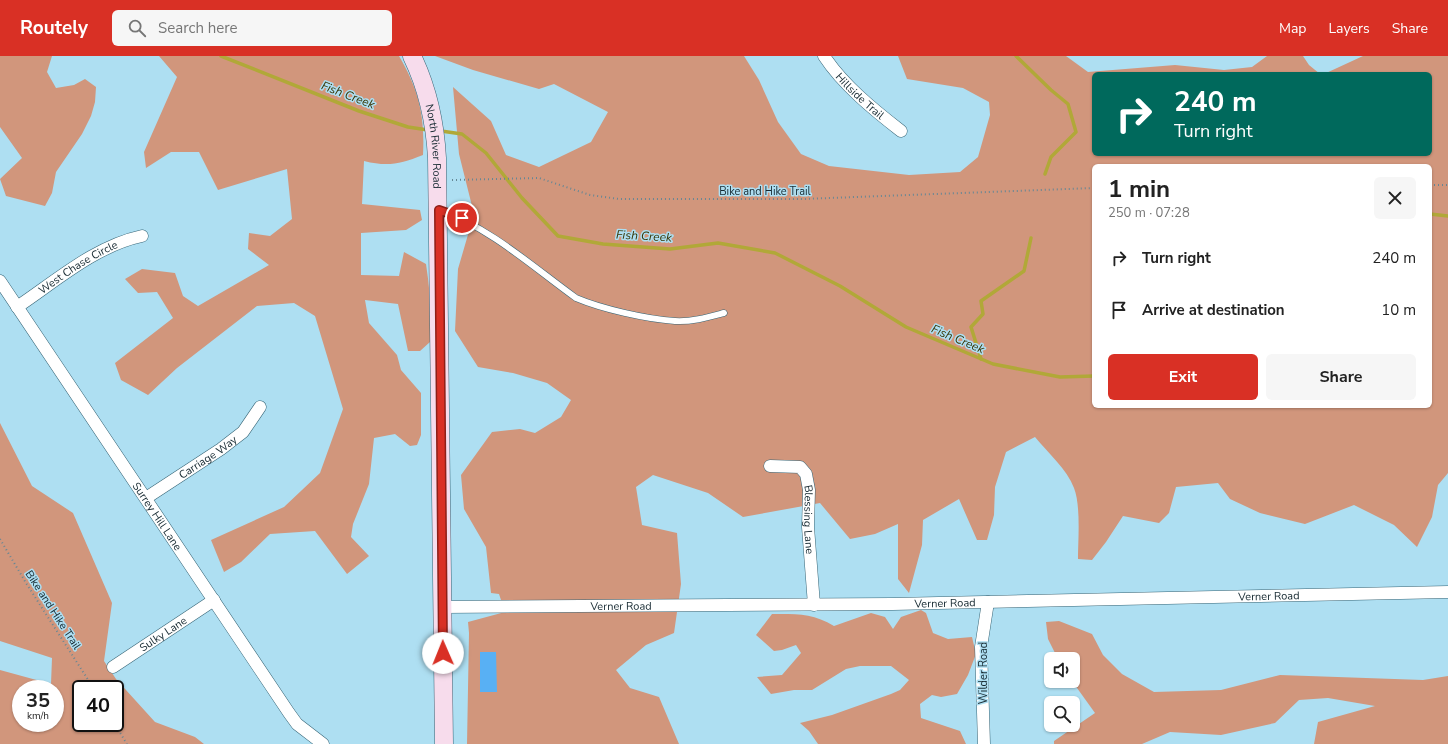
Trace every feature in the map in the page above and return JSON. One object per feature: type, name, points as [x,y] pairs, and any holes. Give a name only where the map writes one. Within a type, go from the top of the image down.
[{"type":"street","name":"North River Road","points":[[412,56],[429,99],[436,131],[439,210],[444,744]]},
{"type":"street","name":"Hillside Trail","points":[[824,56],[849,85],[879,114],[900,131]]},
{"type":"street","name":"West Chase Circle","points":[[17,307],[104,249],[124,240],[142,236]]},
{"type":"street","name":"Surrey Hill Lane","points":[[0,281],[289,713],[297,724],[323,744]]},
{"type":"street","name":"Carriage Way","points":[[146,498],[221,449],[243,432],[260,407]]},
{"type":"street","name":"Blessing Lane","points":[[770,466],[800,467],[806,474],[809,490],[808,527],[814,605]]},
{"type":"street","name":"Verner Road","points":[[442,607],[814,605],[1448,592]]},
{"type":"street","name":"Sulky Lane","points":[[113,667],[214,600]]},
{"type":"street","name":"Wilder Road","points":[[984,744],[981,646],[988,602]]},
{"type":"lane","points":[[439,210],[469,222],[576,298],[586,303],[612,310],[676,321],[697,319],[724,313]]},
{"type":"path","name":"Bike and Hike Trail","points":[[438,180],[528,177],[548,180],[590,194],[633,199],[803,199],[1092,188]]},
{"type":"path","points":[[1432,185],[1448,185]]},
{"type":"path","name":"Bike and Hike Trail","points":[[0,539],[44,613],[88,680]]},
{"type":"path","points":[[120,732],[127,744]]},
{"type":"shaded area","points":[[0,56],[52,56],[47,72],[56,88],[74,85],[85,79],[96,87],[95,102],[91,116],[82,134],[56,172],[52,193],[45,206],[6,196],[0,179],[22,158],[0,127]]},
{"type":"shaded area","points":[[159,56],[399,56],[406,68],[416,92],[422,116],[423,155],[394,164],[380,164],[364,161],[362,204],[420,210],[422,220],[406,230],[361,233],[361,275],[399,276],[404,252],[426,264],[429,283],[431,322],[430,342],[420,351],[408,351],[398,304],[365,300],[369,323],[397,355],[401,370],[421,393],[421,435],[417,445],[410,446],[395,434],[374,438],[369,484],[353,524],[351,537],[369,556],[347,574],[315,531],[270,534],[241,562],[224,572],[211,540],[284,507],[320,473],[343,409],[315,316],[294,303],[257,306],[177,368],[148,395],[121,380],[115,363],[173,318],[157,292],[138,293],[125,279],[142,269],[175,273],[183,296],[198,306],[269,265],[248,249],[249,233],[270,236],[292,219],[287,169],[218,190],[199,152],[171,152],[146,168],[144,152],[177,77]]},
{"type":"shaded area","points":[[435,56],[744,56],[759,80],[778,122],[801,154],[829,166],[909,175],[960,172],[978,157],[990,115],[989,102],[963,88],[907,79],[898,56],[1066,56],[1088,72],[1175,65],[1224,70],[1252,67],[1267,56],[1303,56],[1309,65],[1318,72],[1092,72],[1092,156],[1432,156],[1432,72],[1328,72],[1363,56],[1448,56],[1448,473],[1438,485],[1432,517],[1417,547],[1394,525],[1354,505],[1305,524],[1260,513],[1230,499],[1218,483],[1176,487],[1169,513],[1159,523],[1123,516],[1092,560],[1078,559],[1078,504],[1074,488],[1067,474],[1035,437],[1006,452],[995,487],[994,515],[987,540],[977,540],[959,499],[923,520],[922,545],[909,593],[898,579],[898,524],[875,534],[850,539],[820,503],[743,517],[708,493],[653,475],[636,487],[642,525],[677,533],[681,584],[674,633],[646,645],[616,670],[630,688],[659,697],[679,744],[467,744],[468,622],[505,612],[499,594],[491,593],[486,547],[464,509],[461,475],[492,432],[520,429],[535,433],[561,417],[571,400],[547,383],[513,373],[478,367],[455,331],[458,269],[474,214],[459,154],[453,87],[491,121],[506,155],[539,167],[591,142],[608,112],[554,84],[539,89],[473,70]]},
{"type":"shaded area","points":[[0,423],[32,486],[73,513],[112,603],[104,661],[117,680],[72,680],[72,732],[124,732],[124,688],[155,722],[195,737],[204,744],[0,744],[0,670],[36,680],[12,680],[12,732],[64,732],[64,680],[51,680],[52,658],[0,641]]},
{"type":"shaded area","points":[[921,610],[926,613],[933,633],[948,639],[972,637],[976,654],[968,675],[957,694],[941,697],[932,695],[920,704],[921,718],[960,731],[966,744],[818,744],[809,731],[800,723],[832,715],[900,690],[909,680],[891,666],[860,666],[846,669],[812,690],[794,690],[771,694],[757,677],[782,675],[801,653],[796,645],[774,651],[756,635],[772,614],[797,614],[811,616],[834,626],[871,613],[885,617],[893,629],[901,617]]},
{"type":"shaded area","points":[[1059,621],[1092,634],[1103,655],[1122,674],[1154,692],[1221,690],[1280,675],[1423,680],[1448,676],[1448,744],[1314,744],[1318,722],[1375,706],[1328,698],[1299,700],[1275,723],[1221,735],[1170,732],[1142,744],[1054,744],[1054,741],[1067,732],[1080,732],[1080,723],[1095,713],[1077,688],[1080,688],[1080,652],[1054,652],[1048,639],[1046,622]]},
{"type":"building","points":[[480,652],[496,652],[497,692],[480,692]]},
{"type":"waterway","name":"Fish Creek","points":[[221,56],[359,111],[408,127],[428,130]]},
{"type":"waterway","points":[[1016,56],[1051,90],[1068,104],[1076,132],[1051,157],[1045,174]]},
{"type":"waterway","name":"Fish Creek","points":[[441,131],[462,134],[486,153],[522,198],[558,236],[603,244],[670,249],[718,243],[775,253],[840,286],[906,327],[993,364],[1060,377],[1092,376]]},
{"type":"waterway","name":"Fish Creek","points":[[1432,214],[1448,216]]},
{"type":"waterway","points":[[981,359],[971,327],[983,314],[981,301],[1024,271],[1031,238]]},
{"type":"route","points":[[443,653],[439,210],[462,218]]}]
